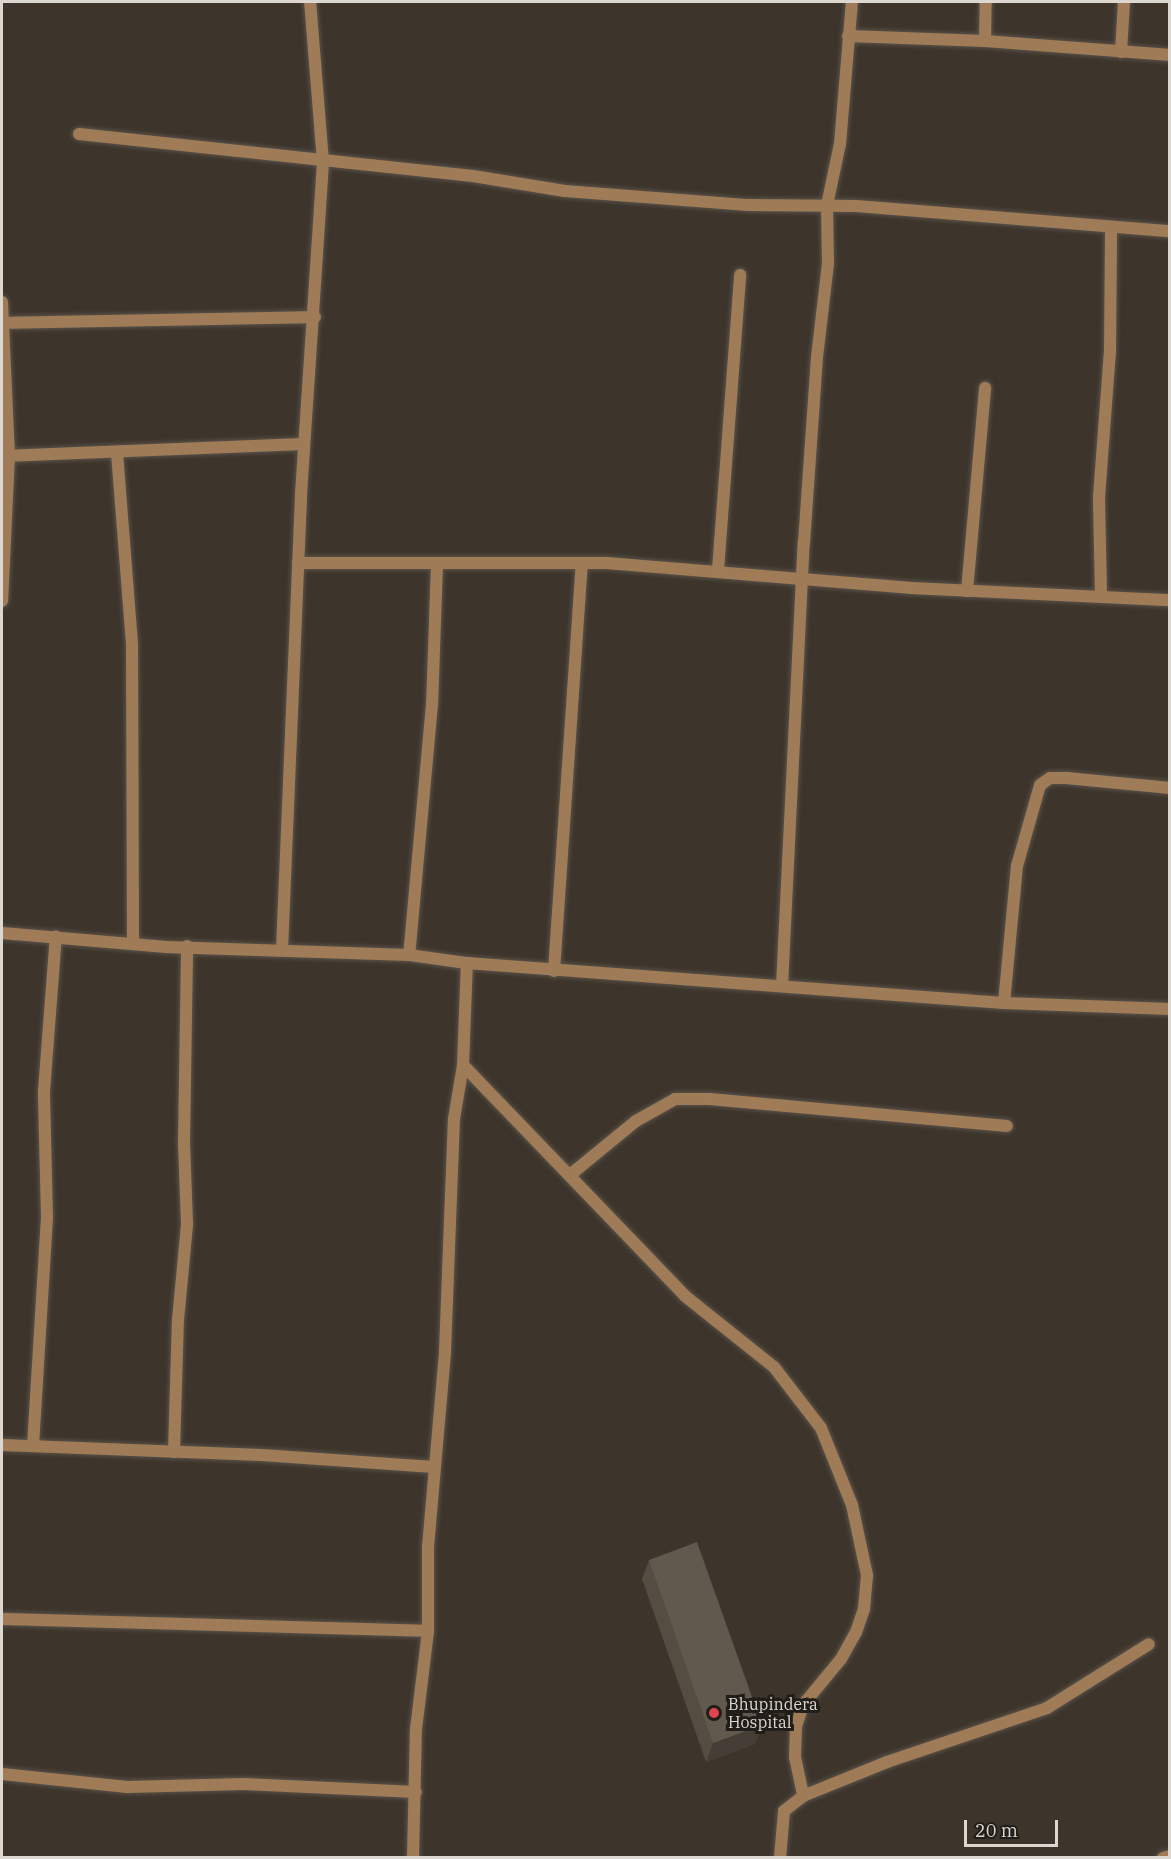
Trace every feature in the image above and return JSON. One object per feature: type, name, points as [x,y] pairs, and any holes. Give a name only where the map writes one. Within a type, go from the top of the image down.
[{"type":"street","points":[[282,950],[304,444],[315,317],[323,162],[310,2]]},
{"type":"street","points":[[782,986],[817,357],[828,264],[827,205],[840,144],[852,2]]},
{"type":"street","points":[[986,2],[986,41]]},
{"type":"street","points":[[1121,52],[1124,2]]},
{"type":"street","points":[[848,36],[986,41],[1170,55]]},
{"type":"street","points":[[79,134],[209,146],[323,162],[474,176],[566,191],[748,205],[827,205],[1170,231]]},
{"type":"street","points":[[1101,595],[1099,497],[1110,351],[1111,228]]},
{"type":"street","points":[[718,570],[740,275]]},
{"type":"street","points":[[2,302],[5,455],[2,600]]},
{"type":"street","points":[[3,322],[315,317]]},
{"type":"street","points":[[967,591],[984,388]]},
{"type":"street","points":[[5,455],[117,453],[304,444]]},
{"type":"street","points":[[117,453],[132,645],[133,943]]},
{"type":"street","points":[[298,563],[582,564],[718,570],[967,591],[1101,595],[1170,600]]},
{"type":"street","points":[[408,955],[432,704],[437,564]]},
{"type":"street","points":[[554,971],[582,564]]},
{"type":"street","points":[[1004,1003],[1017,866],[1040,784],[1050,778],[1067,778],[1170,788]]},
{"type":"street","points":[[2,933],[187,946],[408,955],[554,971],[1004,1003],[1170,1009]]},
{"type":"street","points":[[33,1446],[47,1218],[44,1091],[56,936]]},
{"type":"street","points":[[174,1452],[178,1320],[187,1224],[184,1143],[187,946]]},
{"type":"street","points":[[413,1857],[416,1729],[428,1631],[428,1547],[445,1352],[454,1119],[463,1065],[467,963]]},
{"type":"street","points":[[463,1065],[685,1296],[774,1367],[801,1397],[821,1428],[842,1478],[864,1550],[864,1609],[841,1659],[803,1705],[796,1727],[795,1757],[803,1796]]},
{"type":"street","points":[[570,1175],[636,1121],[675,1099],[710,1099],[1007,1126]]},
{"type":"street","points":[[2,1445],[434,1467]]},
{"type":"street","points":[[2,1619],[428,1631]]},
{"type":"street","points":[[780,1857],[784,1811],[803,1796],[887,1762],[1047,1708],[1149,1644]]},
{"type":"street","points":[[2,1774],[127,1786],[244,1784],[416,1792]]},
{"type":"street","points":[[1163,1857],[1170,1856]]},
{"type":"building","points":[[697,1542],[762,1725],[713,1743],[649,1560]]},
{"type":"place","name":"Bhupindera Hospital","points":[[714,1713]]}]
